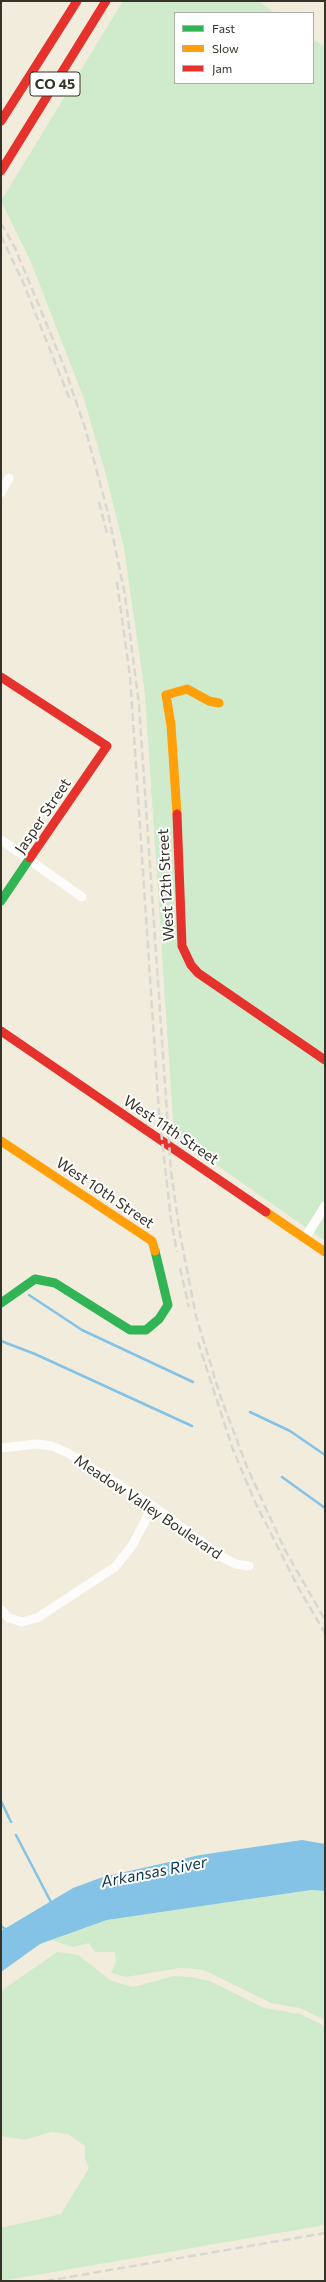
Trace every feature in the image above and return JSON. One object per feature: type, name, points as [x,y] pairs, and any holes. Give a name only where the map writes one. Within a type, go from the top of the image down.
[{"type":"street","name":"CO 45","points":[[1,120],[77,1]]},
{"type":"street","name":"CO 45","points":[[2,169],[106,1]]},
{"type":"street","points":[[1,493],[9,478]]},
{"type":"street","name":"Jasper Street","points":[[1,677],[107,746],[31,860],[1,901]]},
{"type":"street","name":"West 12th Street","points":[[219,703],[209,701],[187,689],[166,695],[171,725],[176,790],[182,946],[191,965],[198,974],[325,1060]]},
{"type":"street","points":[[1,840],[82,896]]},
{"type":"street","name":"West 11th Street","points":[[1,1031],[325,1252]]},
{"type":"street","name":"West 10th Street","points":[[1,1141],[152,1241],[168,1305],[159,1319],[146,1330],[130,1330],[55,1283],[35,1279],[1,1304]]},
{"type":"street","points":[[305,1238],[325,1206]]},
{"type":"street","name":"Meadow Valley Boulevard","points":[[1,1448],[37,1444],[52,1446],[68,1453],[153,1506],[222,1557],[236,1564],[249,1566]]},
{"type":"street","points":[[1,1610],[9,1618],[22,1622],[38,1618],[115,1567],[132,1546],[153,1506]]},
{"type":"green space","points":[[123,1],[258,1],[274,12],[174,12],[174,84],[314,84],[314,40],[325,47],[325,1241],[174,1135],[145,694],[124,548],[106,475],[84,399],[31,262],[1,201]]},
{"type":"green space","points":[[311,1890],[325,1891],[325,2020],[300,2008],[271,2003],[206,1971],[198,1969],[180,1968],[126,1977],[111,1973],[116,1962],[115,1952],[95,1952],[89,1943],[73,1947],[52,1940],[107,1920]]},
{"type":"green space","points":[[57,1952],[78,1955],[110,1980],[122,1984],[133,1987],[174,1976],[191,1977],[210,1981],[264,2008],[300,2014],[325,2026],[325,2225],[1,2281],[1,2228],[61,2214],[89,2168],[85,2158],[85,2146],[68,2134],[51,2132],[24,2140],[1,2136],[1,1991]]},
{"type":"water","name":"Arkansas River","points":[[302,1840],[325,1844],[325,1891],[311,1890],[107,1920],[40,1944],[1,1972],[1,1931],[73,1888],[103,1877],[200,1855]]},
{"type":"waterway","points":[[29,1295],[82,1330],[193,1382]]},
{"type":"waterway","points":[[1,1341],[35,1354],[192,1426]]},
{"type":"waterway","points":[[250,1412],[290,1431],[325,1455]]},
{"type":"waterway","points":[[282,1477],[325,1508]]},
{"type":"waterway","points":[[1,1801],[11,1822]]},
{"type":"waterway","points":[[16,1835],[52,1904]]},
{"type":"waterway","points":[[1,1926],[5,1929]]},
{"type":"railway","points":[[1,223],[15,248],[64,366],[86,431],[108,513],[125,595],[139,705],[171,1171],[180,1234],[196,1316],[221,1398],[247,1467],[285,1550],[325,1620]]},
{"type":"railway","points":[[1,236],[23,282],[70,400]]},
{"type":"railway","points":[[99,502],[107,533]]},
{"type":"railway","points":[[117,582],[130,676],[159,1113],[171,1220],[177,1252]]},
{"type":"railway","points":[[180,1268],[189,1307]]},
{"type":"railway","points":[[198,1342],[232,1447],[255,1502],[298,1587],[325,1633]]},
{"type":"railway","points":[[46,2281],[325,2233]]},
{"type":"traffic: fast","points":[[1,901],[30,858]]},
{"type":"traffic: fast","points":[[1,1303],[35,1279],[55,1283],[130,1330],[146,1330],[159,1319],[168,1305],[155,1251]]},
{"type":"traffic: slow","points":[[177,814],[171,725],[166,695],[187,689],[209,701],[219,703]]},
{"type":"traffic: slow","points":[[1,1141],[152,1241],[155,1251]]},
{"type":"traffic: slow","points":[[266,1212],[325,1252]]},
{"type":"traffic: jam","points":[[1,121],[77,1]]},
{"type":"traffic: jam","points":[[1,171],[106,1]]},
{"type":"traffic: jam","points":[[1,677],[107,746],[30,858]]},
{"type":"traffic: jam","points":[[177,814],[182,946],[191,965],[198,973],[325,1060]]},
{"type":"traffic: jam","points":[[1,1031],[266,1212]]}]
